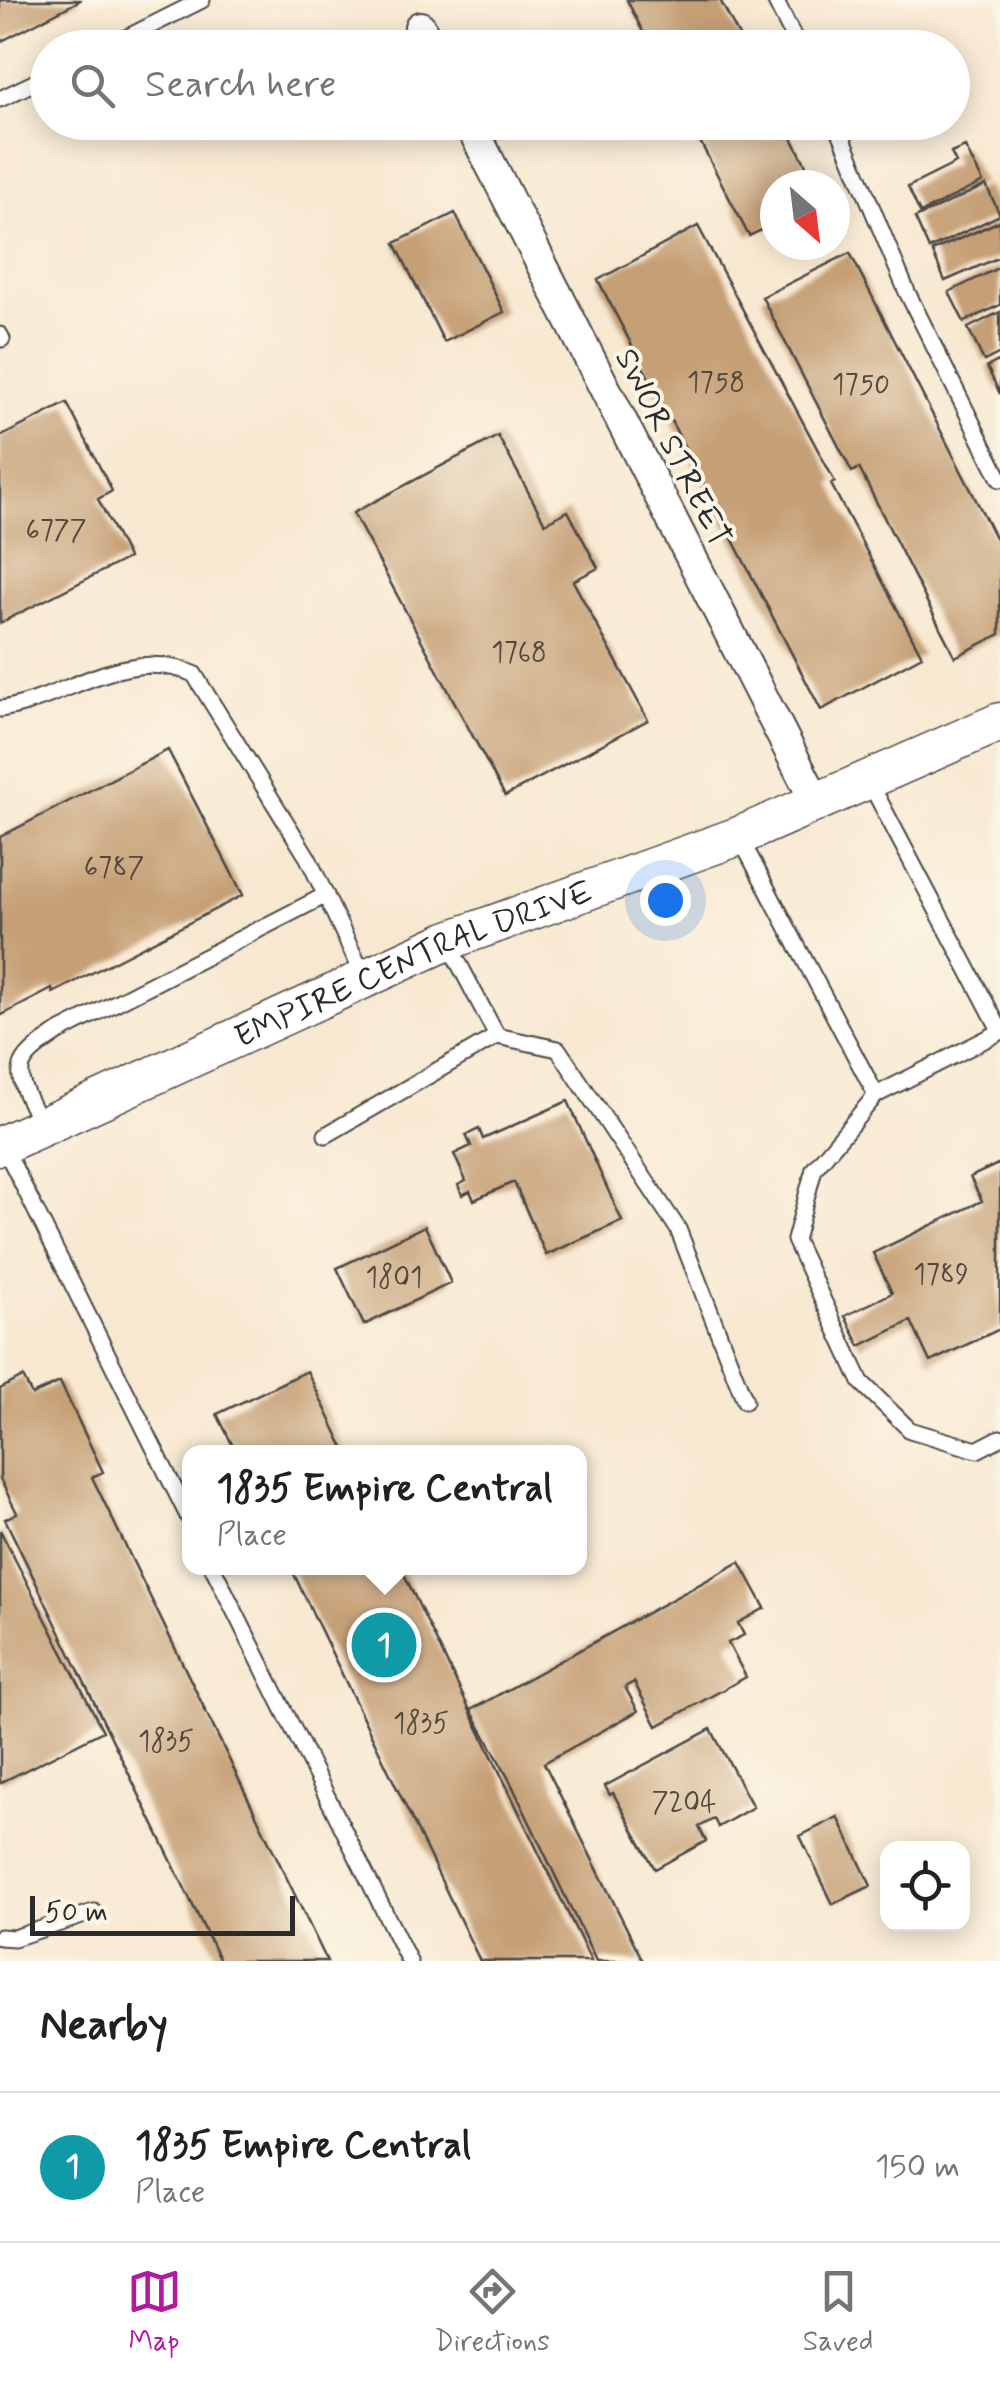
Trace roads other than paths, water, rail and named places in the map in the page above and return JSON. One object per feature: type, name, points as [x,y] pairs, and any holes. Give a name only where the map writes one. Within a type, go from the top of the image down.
[{"type":"street","name":"SWOR STREET","points":[[478,140],[816,804]]},
{"type":"street","name":"EMPIRE CENTRAL DRIVE","points":[[2,1146],[364,976],[448,941],[739,836],[1000,722]]},
{"type":"lane","points":[[142,30],[202,0]]},
{"type":"lane","points":[[775,0],[790,30]]},
{"type":"lane","points":[[0,99],[30,85]]},
{"type":"lane","points":[[844,140],[907,292],[1000,479]]},
{"type":"lane","points":[[0,709],[18,706],[86,678],[140,666],[176,666],[194,674],[308,858],[364,976]]},
{"type":"lane","points":[[869,780],[1000,1031],[876,1095],[814,1169],[796,1240],[861,1382],[910,1430],[977,1450],[1000,1438]]},
{"type":"lane","points":[[739,836],[876,1095]]},
{"type":"lane","points":[[41,1126],[21,1084],[20,1068],[30,1051],[326,896]]},
{"type":"lane","points":[[448,941],[496,1036]]},
{"type":"lane","points":[[326,1135],[496,1036],[558,1049],[678,1229],[744,1400]]},
{"type":"lane","points":[[2,1146],[182,1504]]},
{"type":"lane","points":[[217,1575],[408,1961]]},
{"type":"lane","points":[[0,1937],[14,1938],[94,1912]]},
{"type":"place","name":"1835 Empire Central","points":[[384,1645]]}]
